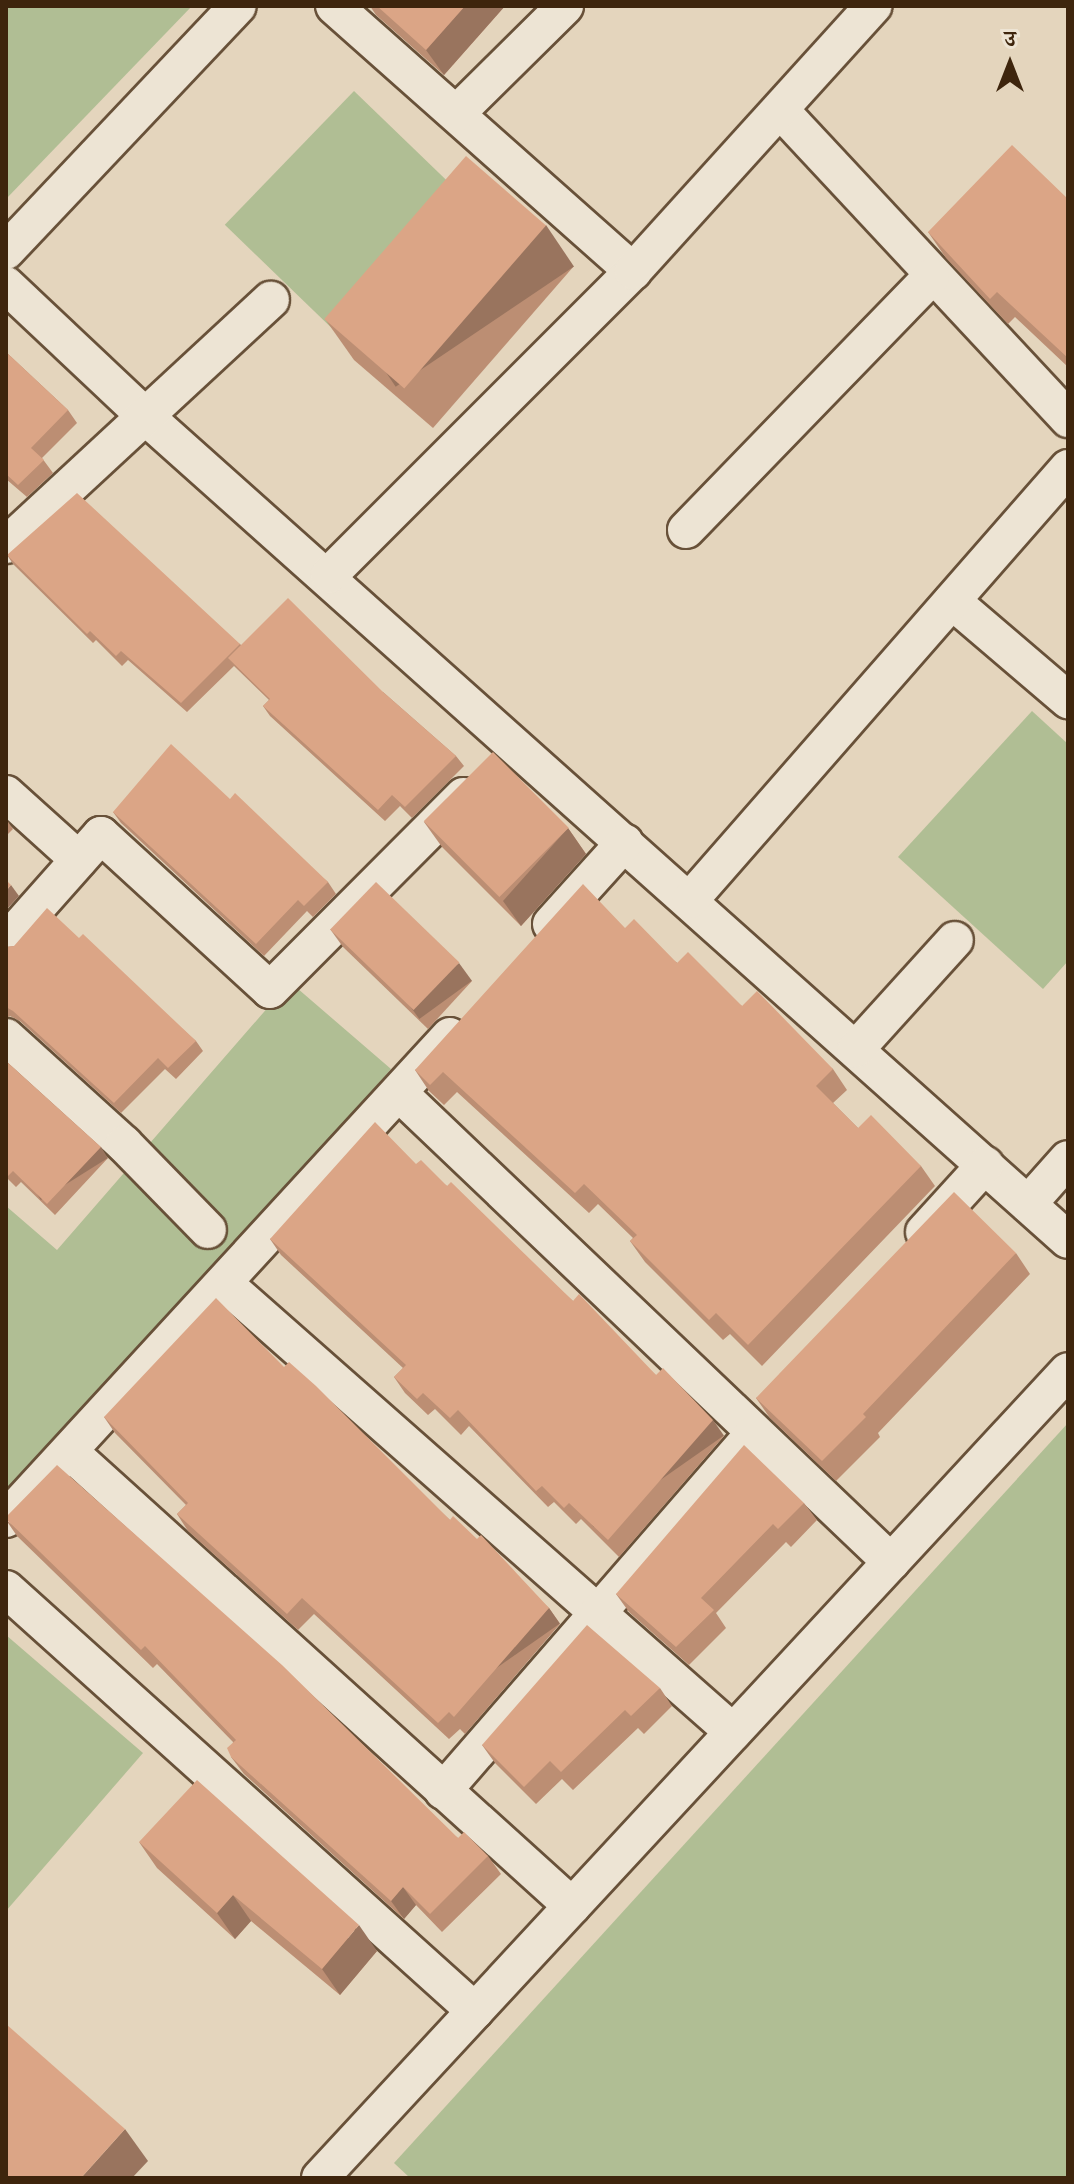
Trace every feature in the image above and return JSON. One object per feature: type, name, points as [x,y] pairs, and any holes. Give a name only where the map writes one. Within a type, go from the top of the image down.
[{"type":"street","points":[[6,251],[238,6]]},
{"type":"street","points":[[334,6],[633,271]]},
{"type":"street","points":[[457,113],[565,6]]},
{"type":"street","points":[[329,575],[633,271],[782,112],[873,6]]},
{"type":"street","points":[[782,112],[931,277],[1068,419]]},
{"type":"street","points":[[686,530],[931,277]]},
{"type":"street","points":[[6,285],[145,416],[329,575],[1068,1240]]},
{"type":"street","points":[[6,545],[271,300]]},
{"type":"street","points":[[690,900],[1068,468]]},
{"type":"street","points":[[952,601],[1068,700]]},
{"type":"street","points":[[6,942],[101,835],[270,990],[516,743]]},
{"type":"street","points":[[6,794],[79,860]]},
{"type":"street","points":[[533,944],[625,842]]},
{"type":"street","points":[[856,1049],[955,940]]},
{"type":"street","points":[[6,1519],[226,1285],[471,1013]]},
{"type":"street","points":[[6,1037],[124,1144],[208,1230]]},
{"type":"street","points":[[399,1093],[746,1428],[891,1562]]},
{"type":"street","points":[[1028,1204],[1068,1159]]},
{"type":"street","points":[[904,1252],[985,1165]]},
{"type":"street","points":[[226,1285],[733,1732]]},
{"type":"street","points":[[320,2178],[1068,1371]]},
{"type":"street","points":[[443,1791],[598,1612],[746,1428],[770,1391]]},
{"type":"street","points":[[70,1452],[572,1906]]},
{"type":"street","points":[[6,1589],[475,2011]]},
{"type":"green space","points":[[6,6],[192,6],[6,199]]},
{"type":"green space","points":[[354,91],[473,206],[343,339],[225,225]]},
{"type":"green space","points":[[1032,711],[1068,744],[1068,961],[1043,989],[898,857]]},
{"type":"green space","points":[[290,982],[391,1069],[6,1511],[6,1206],[57,1250]]},
{"type":"green space","points":[[1068,1423],[1068,2178],[410,2178],[394,2163]]},
{"type":"green space","points":[[6,1635],[143,1753],[6,1911]]},
{"type":"building","points":[[377,6],[465,6],[426,50]]},
{"type":"building","points":[[1012,145],[1068,199],[1068,358],[997,292],[990,299],[928,232]]},
{"type":"building","points":[[466,156],[546,226],[404,389],[324,319]]},
{"type":"building","points":[[6,352],[68,410],[31,448],[44,460],[18,485],[6,474]]},
{"type":"building","points":[[77,493],[240,644],[181,703],[121,651],[116,656],[90,631],[87,634],[7,555]]},
{"type":"building","points":[[288,598],[383,692],[456,756],[405,807],[392,795],[378,810],[263,706],[270,699],[228,658]]},
{"type":"building","points":[[171,744],[230,799],[235,793],[328,882],[304,906],[298,900],[256,944],[113,812]]},
{"type":"building","points":[[493,752],[569,828],[499,897],[424,821]]},
{"type":"building","points":[[376,882],[459,963],[414,1010],[330,929]]},
{"type":"building","points":[[583,884],[625,928],[634,919],[677,963],[688,952],[742,1006],[757,991],[833,1069],[816,1086],[858,1128],[871,1115],[921,1166],[748,1345],[716,1313],[709,1320],[630,1241],[637,1235],[584,1184],[575,1193],[443,1072],[430,1085],[415,1070]]},
{"type":"building","points":[[47,908],[79,938],[83,934],[196,1041],[168,1068],[158,1058],[114,1103],[6,1007],[6,947],[14,946]]},
{"type":"building","points":[[6,1061],[101,1147],[47,1204],[13,1171],[8,1176],[6,1174]]},
{"type":"building","points":[[375,1122],[416,1164],[421,1160],[447,1186],[451,1182],[573,1301],[579,1294],[656,1375],[663,1368],[713,1420],[608,1540],[569,1503],[564,1508],[542,1486],[536,1491],[458,1410],[450,1418],[423,1393],[417,1399],[394,1377],[406,1365],[270,1239]]},
{"type":"building","points":[[954,1192],[1016,1253],[822,1461],[756,1398]]},
{"type":"building","points":[[216,1298],[284,1367],[289,1362],[316,1386],[450,1520],[453,1516],[477,1539],[481,1535],[549,1608],[454,1717],[449,1712],[438,1723],[302,1598],[287,1614],[177,1514],[188,1503],[104,1417]]},
{"type":"building","points":[[744,1445],[804,1503],[778,1529],[773,1524],[701,1598],[714,1610],[676,1647],[616,1594]]},
{"type":"building","points":[[57,1465],[282,1665],[458,1838],[464,1832],[488,1856],[430,1914],[403,1887],[391,1901],[231,1757],[227,1748],[236,1740],[145,1646],[141,1650],[6,1519]]},
{"type":"building","points":[[587,1625],[660,1688],[631,1716],[625,1710],[561,1772],[550,1761],[524,1787],[482,1745]]},
{"type":"building","points":[[197,1780],[359,1925],[322,1969],[233,1895],[217,1913],[139,1842]]},
{"type":"building","points":[[6,2024],[125,2129],[81,2178],[6,2178]]}]
